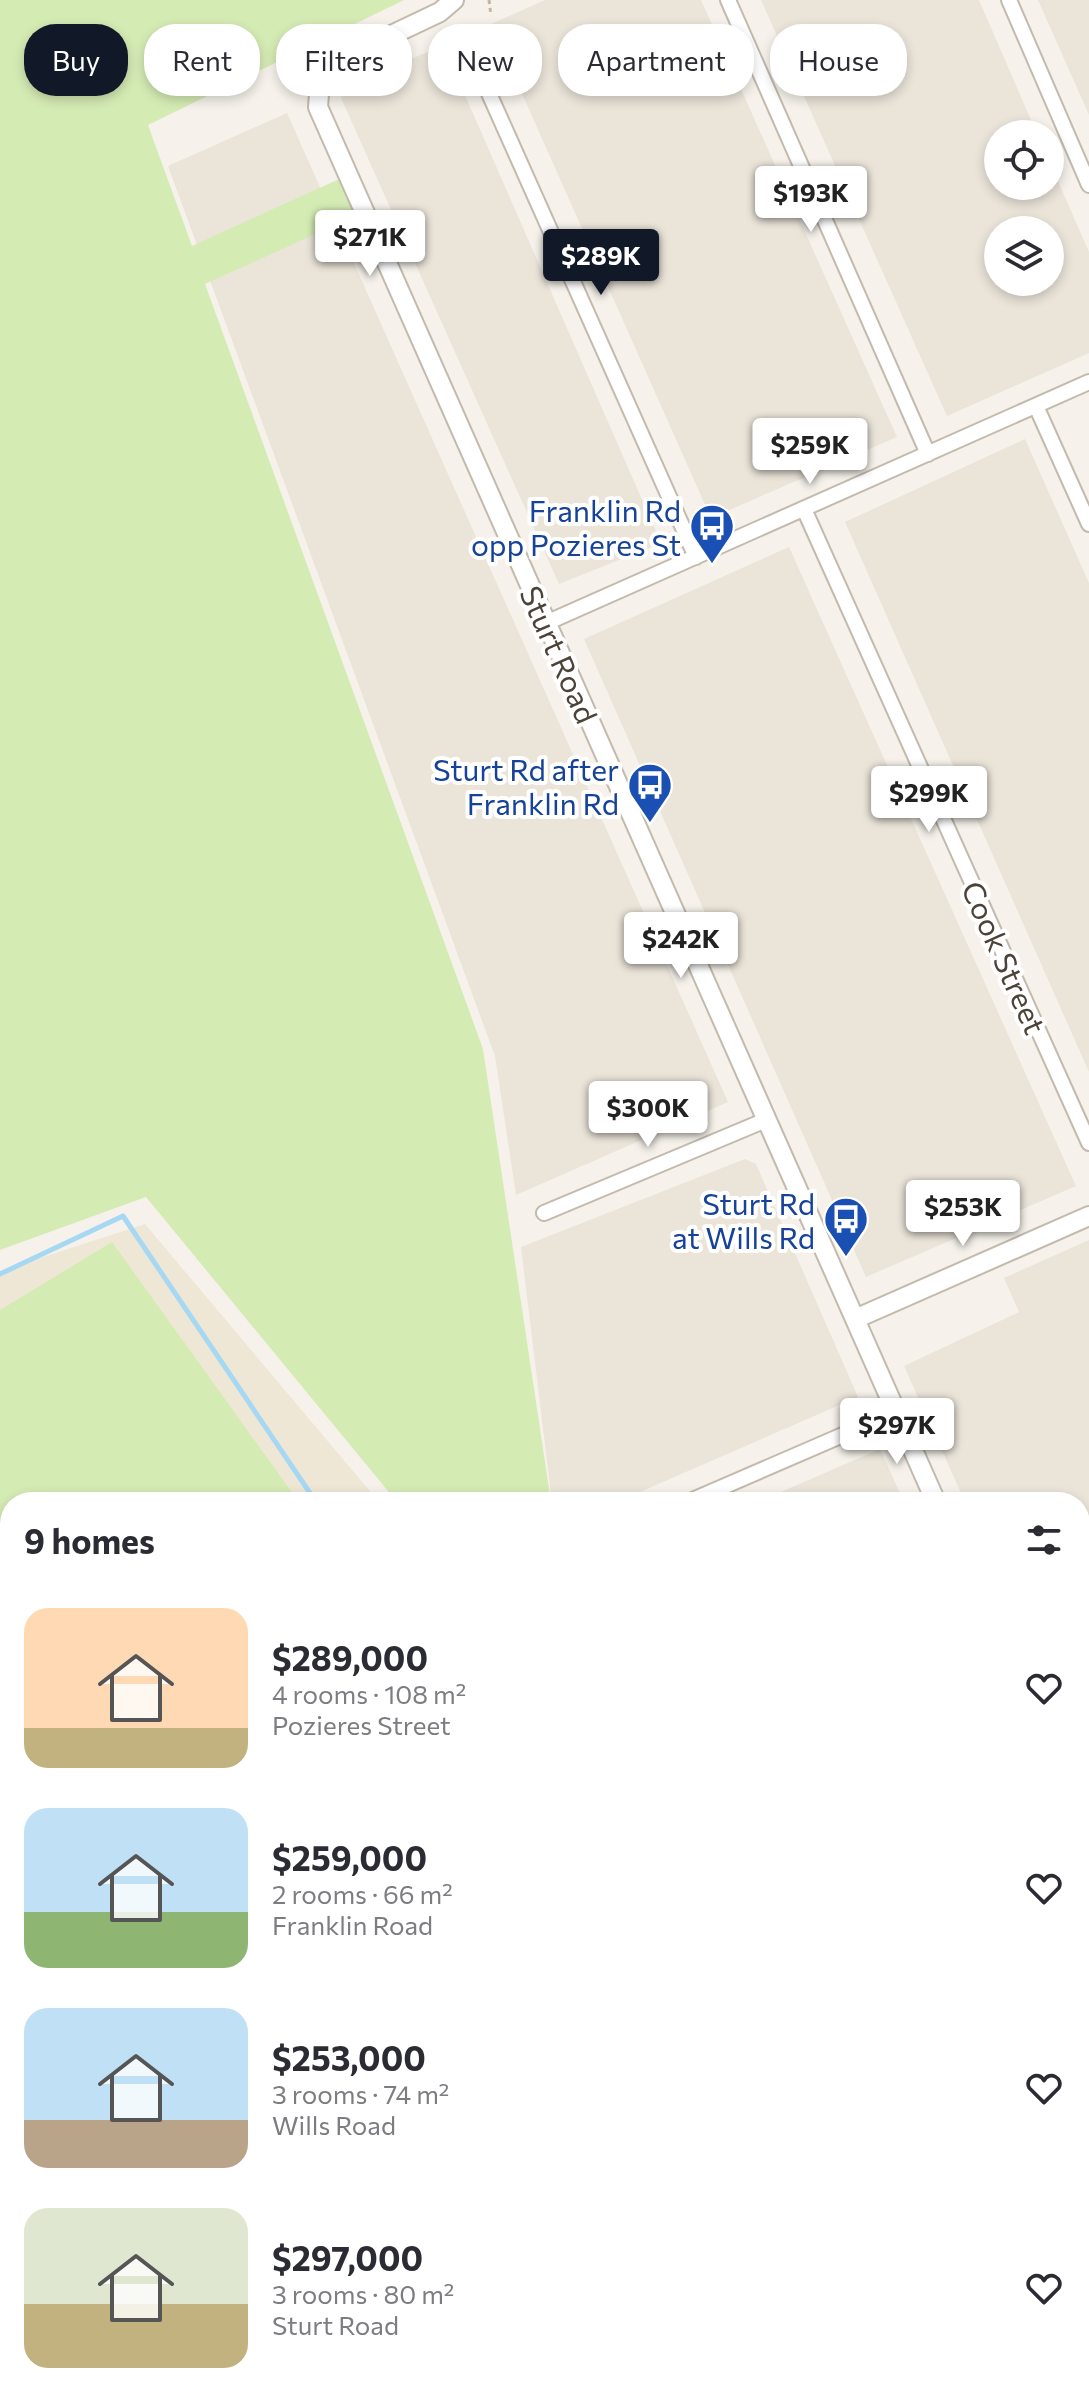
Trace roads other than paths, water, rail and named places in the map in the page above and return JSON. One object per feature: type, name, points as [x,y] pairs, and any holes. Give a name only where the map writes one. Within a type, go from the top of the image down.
[{"type":"street","name":"Sturt Road","points":[[454,0],[440,12],[337,61],[320,81],[318,107],[932,1492]]},
{"type":"street","points":[[728,0],[928,454]]},
{"type":"street","points":[[1009,0],[1089,185]]},
{"type":"street","points":[[490,96],[696,557]]},
{"type":"street","points":[[546,623],[1089,382]]},
{"type":"street","points":[[1036,406],[1089,524]]},
{"type":"street","name":"Cook Street","points":[[804,509],[1089,1143]]},
{"type":"street","points":[[544,1213],[766,1120]]},
{"type":"street","points":[[855,1319],[1089,1216]]},
{"type":"street","points":[[711,1492],[896,1412]]},
{"type":"waterway","points":[[0,1274],[123,1216],[309,1492]]},
{"type":"place","name":"Franklin Rd opp Pozieres St","points":[[712,565]]},
{"type":"place","name":"Sturt Rd after Franklin Rd","points":[[650,824]]},
{"type":"place","name":"Sturt Rd at Wills Rd","points":[[846,1258]]}]
